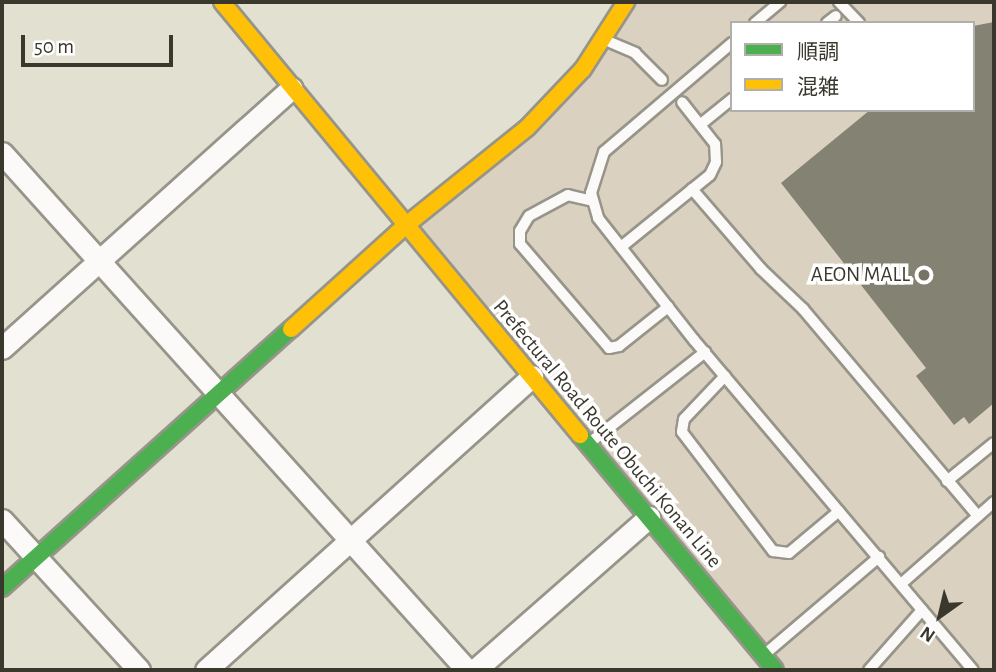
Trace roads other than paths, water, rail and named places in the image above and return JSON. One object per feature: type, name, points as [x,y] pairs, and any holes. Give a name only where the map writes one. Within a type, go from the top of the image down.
[{"type":"main road","name":"Prefectural Road Route Obuchi Konan Line","points":[[222,2],[769,663]]},
{"type":"main road","points":[[2,588],[405,226],[527,128],[583,69],[626,2]]},
{"type":"street","points":[[2,348],[292,88]]},
{"type":"street","points":[[2,153],[220,394],[346,539],[467,670]]},
{"type":"street","points":[[206,670],[346,539],[531,376]]},
{"type":"street","points":[[475,670],[649,517]]},
{"type":"street","points":[[2,520],[139,670]]},
{"type":"street","points":[[747,670],[769,663]]},
{"type":"lane","points":[[757,21],[780,2]]},
{"type":"lane","points":[[839,2],[857,21]]},
{"type":"lane","points":[[602,39],[635,53],[662,80]]},
{"type":"lane","points":[[730,45],[604,152],[591,193],[598,218],[724,376],[972,670]]},
{"type":"lane","points":[[701,124],[730,101]]},
{"type":"lane","points":[[621,247],[710,175],[716,162],[715,145],[682,102]]},
{"type":"lane","points":[[692,189],[761,269],[803,309],[978,516]]},
{"type":"lane","points":[[593,201],[568,195],[529,216],[520,231],[520,244],[609,348],[619,346],[668,307]]},
{"type":"lane","points":[[588,444],[705,352]]},
{"type":"lane","points":[[724,376],[684,419],[682,432],[773,551],[789,553],[839,511]]},
{"type":"lane","points":[[947,481],[994,443]]},
{"type":"lane","points":[[901,584],[994,502]]},
{"type":"lane","points":[[769,663],[879,557]]},
{"type":"lane","points":[[869,670],[922,610]]},
{"type":"place","name":"AEON MALL","points":[[924,275]]}]
